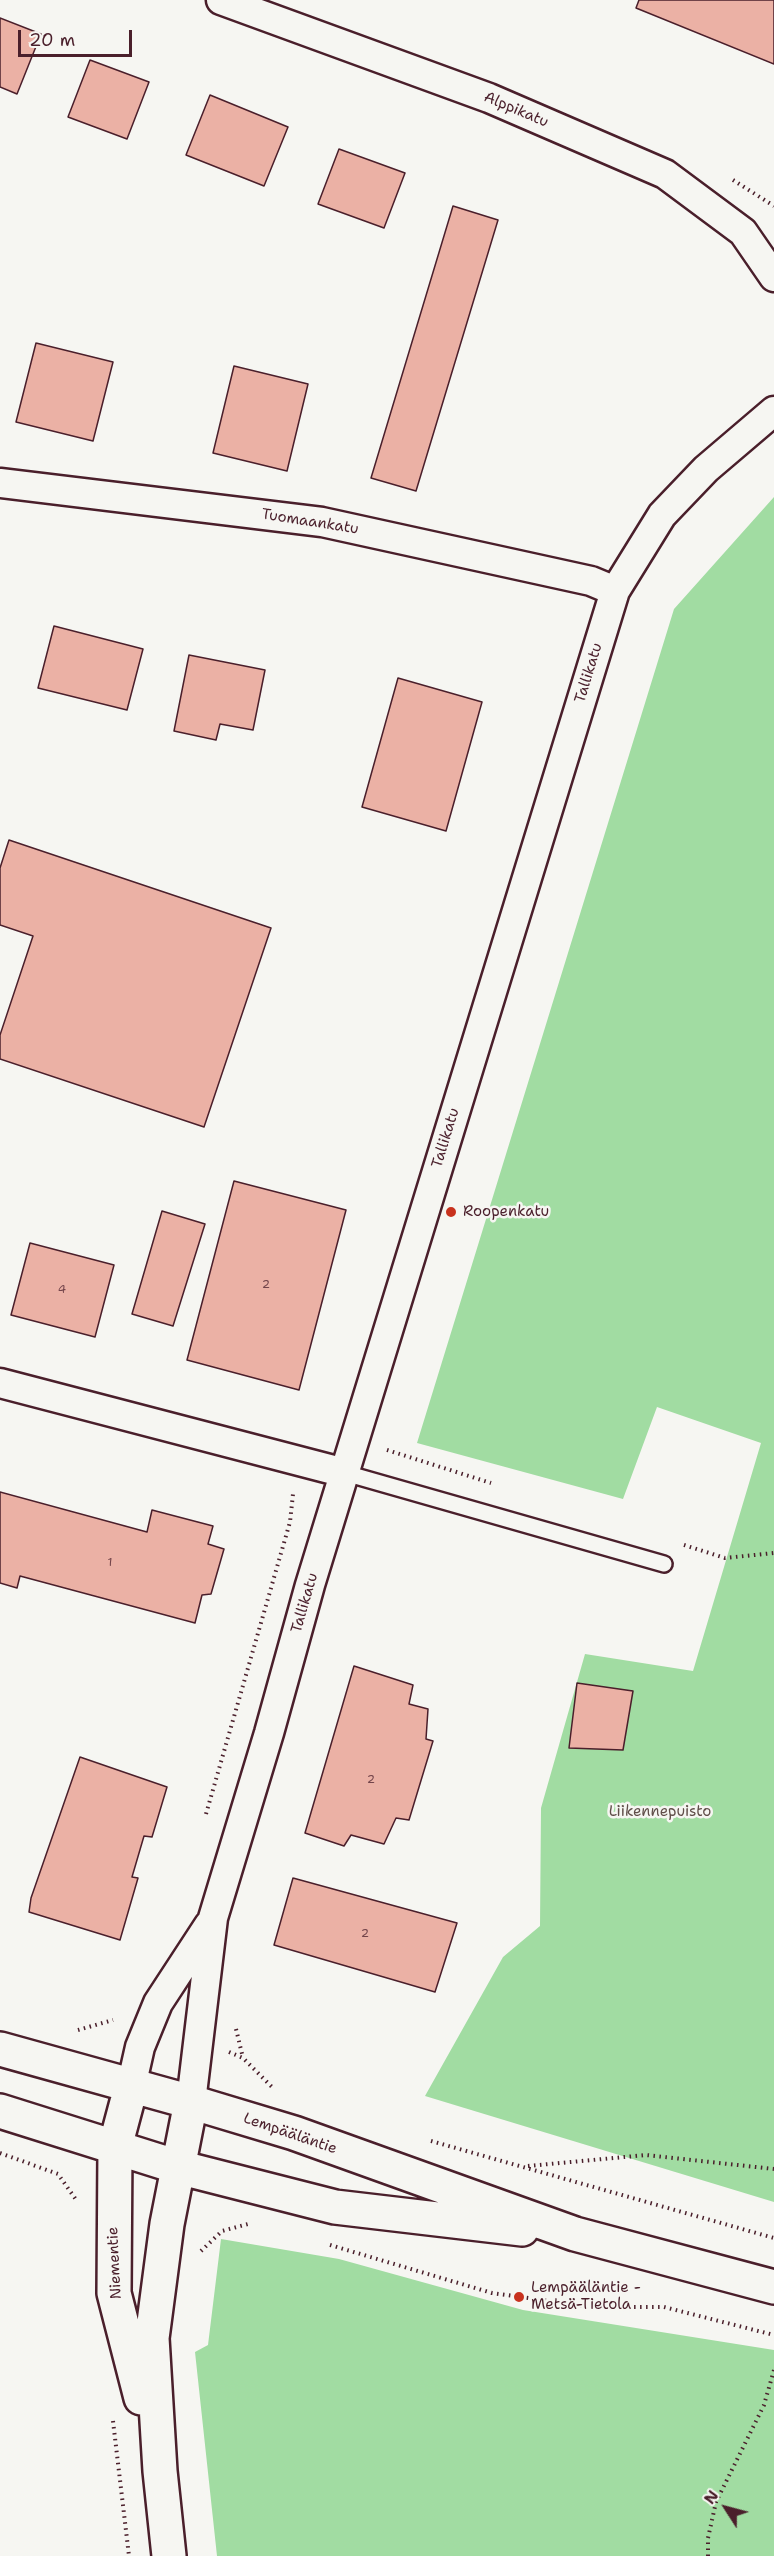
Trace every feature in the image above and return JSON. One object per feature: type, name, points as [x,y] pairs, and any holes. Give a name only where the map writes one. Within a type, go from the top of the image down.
[{"type":"main road","name":"Lempääläntie","points":[[0,2049],[294,2133],[575,2235],[774,2287]]},
{"type":"main road","name":"Niementie","points":[[131,2087],[115,2147],[112,2225],[114,2293],[159,2471]]},
{"type":"main road","name":"Niementie","points":[[169,2556],[159,2471],[152,2338],[163,2248],[191,2102]]},
{"type":"main road","name":"Lempääläntie","points":[[0,2112],[178,2167],[335,2207],[575,2235]]},
{"type":"street","name":"Alppikatu","points":[[221,0],[489,98],[665,174],[743,232],[774,276]]},
{"type":"street","name":"Tallikatu","points":[[191,2102],[213,1918],[345,1473],[615,591],[662,515],[706,469],[774,411]]},
{"type":"street","name":"Tuomaankatu","points":[[0,483],[322,522],[591,581],[615,591]]},
{"type":"street","points":[[0,1383],[345,1473]]},
{"type":"street","name":"Tallikatu","points":[[131,2087],[140,2047],[158,2003],[213,1918]]},
{"type":"lane","points":[[345,1473],[664,1564]]},
{"type":"path","points":[[737,182],[774,206]]},
{"type":"path","points":[[68,2028],[86,2030],[116,2019],[149,2026]]},
{"type":"path","points":[[198,2040],[243,2058],[276,2091]]},
{"type":"path","points":[[421,2138],[774,2238]]},
{"type":"path","points":[[0,2153],[58,2174],[81,2207],[112,2225]]},
{"type":"path","points":[[525,2166],[646,2155],[774,2169]]},
{"type":"path","points":[[163,2248],[196,2258],[204,2246],[222,2232],[243,2224],[252,2224]]},
{"type":"path","points":[[321,2242],[492,2293],[593,2307],[664,2307],[774,2335]]},
{"type":"path","points":[[708,2556],[708,2538],[716,2502],[764,2405],[774,2370]]},
{"type":"green space","name":"Liikennepuisto","points":[[774,497],[774,2202],[425,2096],[503,1957],[540,1926],[541,1808],[585,1654],[693,1671],[761,1443],[657,1407],[623,1499],[417,1443],[674,609]]},
{"type":"green space","points":[[221,2239],[339,2259],[523,2310],[774,2350],[774,2556],[217,2556],[195,2352],[208,2345]]},
{"type":"building","points":[[639,0],[774,0],[774,64],[636,8]]},
{"type":"building","points":[[0,18],[41,34],[17,94],[0,87]]},
{"type":"building","points":[[90,60],[149,82],[127,139],[68,117]]},
{"type":"building","points":[[210,95],[288,127],[264,186],[186,155]]},
{"type":"building","points":[[339,149],[405,173],[384,228],[318,204]]},
{"type":"building","points":[[453,206],[498,220],[416,491],[371,478]]},
{"type":"building","points":[[36,343],[113,362],[93,441],[16,422]]},
{"type":"building","points":[[234,366],[308,384],[287,471],[213,453]]},
{"type":"building","points":[[54,626],[143,649],[127,710],[38,688]]},
{"type":"building","points":[[189,655],[265,670],[253,730],[220,724],[216,740],[174,731]]},
{"type":"building","points":[[398,678],[482,702],[446,831],[362,807]]},
{"type":"building","points":[[9,840],[271,928],[204,1127],[0,1059],[0,1035],[33,936],[0,925],[0,868]]},
{"type":"building","points":[[234,1181],[346,1210],[299,1390],[187,1360]]},
{"type":"building","points":[[162,1211],[205,1224],[173,1326],[132,1314]]},
{"type":"building","points":[[30,1243],[114,1265],[95,1337],[11,1315]]},
{"type":"building","points":[[0,1492],[147,1532],[152,1510],[213,1526],[208,1544],[224,1549],[211,1594],[202,1595],[195,1623],[20,1576],[17,1588],[0,1583]]},
{"type":"building","points":[[354,1666],[413,1685],[409,1704],[428,1709],[426,1739],[433,1741],[409,1820],[396,1818],[384,1844],[351,1835],[344,1846],[305,1833]]},
{"type":"building","points":[[577,1683],[633,1691],[623,1750],[569,1748]]},
{"type":"building","points":[[80,1757],[167,1787],[152,1837],[144,1836],[132,1877],[138,1878],[120,1940],[29,1912],[31,1898]]},
{"type":"building","points":[[293,1878],[457,1923],[435,1992],[274,1945]]},
{"type":"place","name":"Roopenkatu","points":[[451,1212]]},
{"type":"place","name":"Lempääläntie - Metsä-Tietola","points":[[519,2297]]}]
